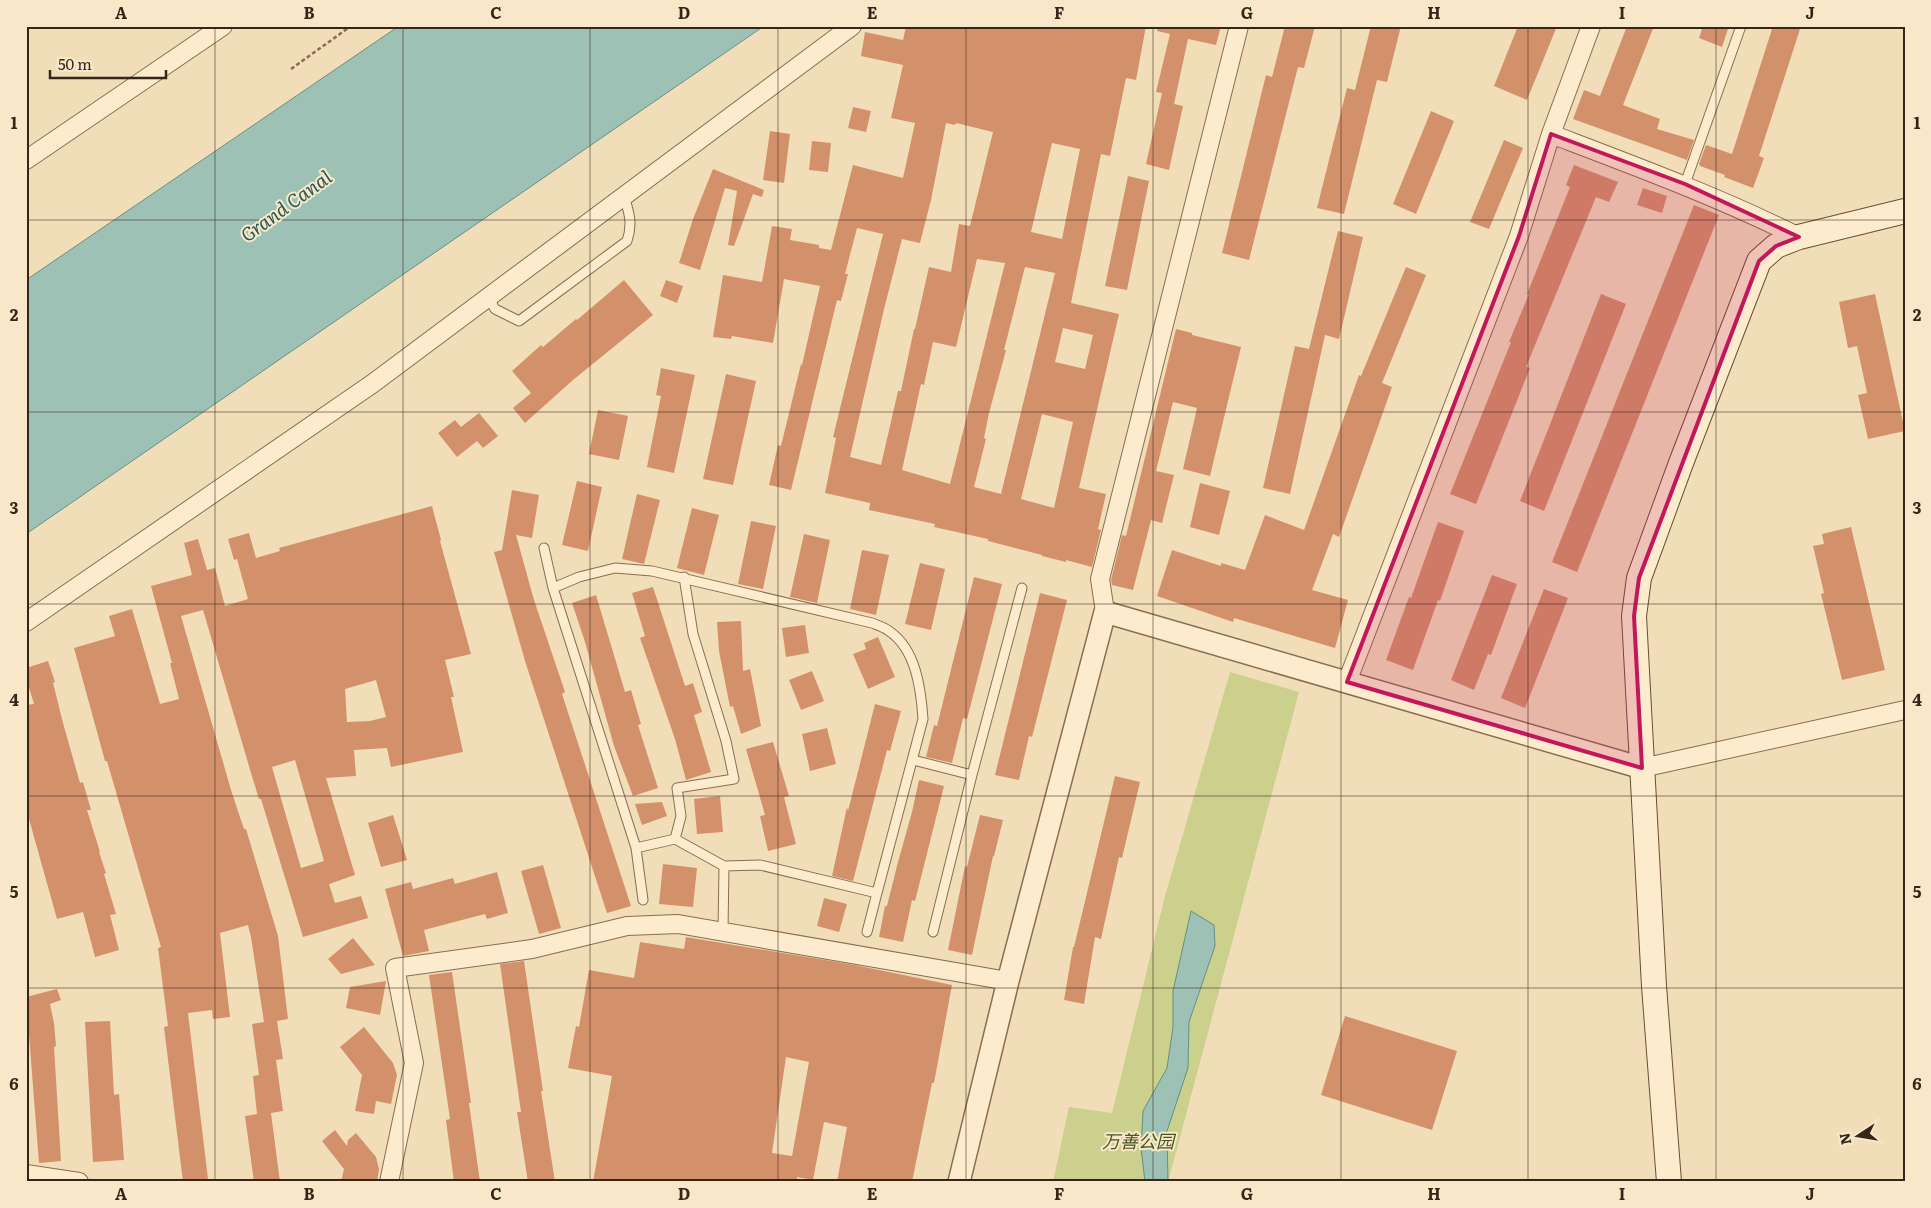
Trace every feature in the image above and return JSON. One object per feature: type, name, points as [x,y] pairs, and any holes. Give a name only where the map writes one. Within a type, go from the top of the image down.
[{"type":"main road","points":[[1669,1182],[1654,986],[1634,616],[1639,578],[1759,261],[1776,246],[1799,237],[1905,211]]},
{"type":"street","points":[[26,160],[223,26]]},
{"type":"street","points":[[26,622],[372,384],[852,26]]},
{"type":"street","points":[[959,1182],[1008,981],[1105,612],[1100,579],[1239,26]]},
{"type":"street","points":[[1347,682],[1519,236],[1551,134],[1591,26]]},
{"type":"street","points":[[1551,134],[1685,184],[1799,237]]},
{"type":"street","points":[[1105,612],[1642,768],[1905,710]]},
{"type":"street","points":[[389,1182],[414,1063],[395,968],[532,949],[627,926],[678,924],[1008,981]]},
{"type":"street","points":[[26,1174],[79,1182]]},
{"type":"lane","points":[[1685,184],[1741,26]]},
{"type":"lane","points":[[488,297],[495,309],[519,321],[527,316],[627,241],[631,218],[624,196]]},
{"type":"lane","points":[[544,548],[553,588],[636,848],[643,900]]},
{"type":"lane","points":[[553,588],[579,577],[615,568],[652,571],[684,577],[759,597],[872,623],[890,631],[904,646],[915,668],[922,696],[923,719],[867,932]]},
{"type":"lane","points":[[675,839],[681,816],[678,788],[734,779],[726,741],[693,634],[684,577]]},
{"type":"lane","points":[[932,932],[1022,588]]},
{"type":"lane","points":[[913,760],[972,775]]},
{"type":"lane","points":[[636,848],[675,839],[724,866],[760,865],[876,893]]},
{"type":"lane","points":[[723,931],[724,866]]},
{"type":"path","points":[[291,69],[351,26]]},
{"type":"highlighted area","points":[[1551,134],[1685,184],[1799,237],[1776,246],[1759,261],[1639,578],[1634,616],[1642,768],[1347,682],[1519,236]]},
{"type":"green space","name":"万善公园","points":[[1230,672],[1299,692],[1168,1182],[1053,1182],[1069,1107],[1112,1113],[1165,896]]},
{"type":"water","name":"Grand Canal","points":[[399,26],[764,26],[26,534],[26,280]]},
{"type":"water","points":[[1191,911],[1214,925],[1215,946],[1189,1022],[1188,1068],[1167,1131],[1168,1182],[1145,1182],[1141,1148],[1143,1111],[1167,1068],[1173,1027],[1173,991]]},
{"type":"building","points":[[906,26],[1146,26],[1136,80],[1126,78],[1110,156],[1101,154],[1071,303],[1119,314],[1079,488],[1106,494],[1098,529],[1101,530],[1092,567],[1042,556],[988,541],[988,539],[934,527],[935,524],[869,510],[870,503],[825,493],[836,438],[833,437],[883,234],[857,228],[845,274],[848,274],[841,301],[837,300],[791,490],[769,485],[778,445],[781,446],[802,365],[820,286],[784,279],[773,343],[732,336],[731,339],[713,337],[723,275],[762,282],[772,226],[792,229],[790,240],[819,245],[819,248],[831,250],[853,165],[903,178],[915,123],[891,118],[903,65],[861,56],[865,32],[903,40]],"holes":[[[946,123],[955,125],[956,123],[993,132],[970,226],[959,224],[951,272],[929,267],[901,391],[898,391],[881,465],[850,457],[902,239],[920,243],[931,200]],[[1052,143],[1080,149],[1062,239],[1031,232]],[[977,259],[1005,263],[950,484],[902,470],[921,384],[924,385],[933,342],[956,347]],[[1025,267],[1055,273],[1001,494],[974,487],[986,439],[984,438],[989,413],[1006,350],[1004,350]],[[1063,328],[1093,335],[1085,369],[1055,362]],[[1042,414],[1073,422],[1054,508],[1021,499]]]},
{"type":"building","points":[[1158,26],[1221,26],[1216,45],[1188,39],[1174,104],[1183,106],[1169,170],[1146,164],[1162,93],[1156,92],[1170,34],[1157,31]]},
{"type":"building","points":[[1285,26],[1315,26],[1304,68],[1298,67],[1249,260],[1222,253],[1266,75],[1272,77]]},
{"type":"building","points":[[1371,26],[1401,26],[1387,82],[1377,80],[1344,214],[1317,208],[1347,88],[1355,90]]},
{"type":"building","points":[[1518,26],[1557,26],[1527,100],[1494,86]]},
{"type":"building","points":[[1627,26],[1654,26],[1623,105],[1660,119],[1657,129],[1694,140],[1687,160],[1573,119],[1584,90],[1600,96]]},
{"type":"building","points":[[1703,26],[1729,26],[1722,47],[1699,38]]},
{"type":"building","points":[[1773,26],[1801,26],[1759,156],[1764,158],[1753,188],[1724,177],[1725,175],[1699,164],[1706,145],[1732,154]]},
{"type":"building","points":[[853,107],[871,111],[866,132],[848,128]]},
{"type":"building","points":[[1431,111],[1454,121],[1416,214],[1393,204]]},
{"type":"building","points":[[770,131],[790,134],[784,183],[763,180]]},
{"type":"building","points":[[1504,140],[1523,148],[1489,229],[1470,222]]},
{"type":"building","points":[[812,141],[831,143],[828,172],[809,170]]},
{"type":"building","points":[[1574,165],[1618,182],[1609,202],[1596,197],[1526,367],[1530,368],[1476,504],[1450,494],[1570,187],[1566,185]]},
{"type":"building","points":[[713,169],[764,190],[762,197],[753,194],[734,246],[728,245],[737,191],[725,188],[700,270],[679,263],[693,219]]},
{"type":"building","points":[[1128,176],[1149,181],[1127,290],[1105,286]]},
{"type":"building","points":[[1643,188],[1667,196],[1662,213],[1637,205]]},
{"type":"building","points":[[1694,205],[1719,215],[1577,572],[1552,562]]},
{"type":"building","points":[[1338,231],[1363,237],[1339,339],[1325,335],[1290,494],[1263,488],[1295,346],[1309,349]]},
{"type":"building","points":[[1406,267],[1426,275],[1382,383],[1392,387],[1339,537],[1333,534],[1312,590],[1348,600],[1335,648],[1234,618],[1233,622],[1157,596],[1172,550],[1221,566],[1221,563],[1245,570],[1265,515],[1304,530],[1359,375],[1361,376]]},
{"type":"building","points":[[624,280],[653,315],[573,380],[525,423],[513,408],[531,393],[512,371],[541,345],[543,347]]},
{"type":"building","points":[[666,280],[683,286],[677,303],[660,296]]},
{"type":"building","points":[[1601,294],[1626,304],[1544,511],[1520,501]]},
{"type":"building","points":[[1875,294],[1905,431],[1868,439],[1858,395],[1867,393],[1857,346],[1848,348],[1839,302]]},
{"type":"building","points":[[1176,329],[1192,333],[1192,335],[1241,347],[1210,476],[1183,469],[1197,408],[1173,402],[1156,471],[1174,475],[1162,523],[1151,520],[1133,590],[1112,585],[1111,580],[1122,535],[1126,536]]},
{"type":"building","points":[[661,368],[695,375],[674,473],[647,467],[661,396],[656,395]]},
{"type":"building","points":[[726,374],[756,381],[733,485],[703,479]]},
{"type":"building","points":[[598,410],[628,416],[619,460],[589,454]]},
{"type":"building","points":[[479,413],[498,436],[483,448],[477,441],[457,457],[438,433],[455,420],[461,427]]},
{"type":"building","points":[[577,481],[602,487],[588,551],[562,545]]},
{"type":"building","points":[[1200,483],[1230,491],[1219,535],[1190,527]]},
{"type":"building","points":[[512,490],[539,495],[532,538],[516,535],[534,600],[565,692],[562,694],[631,906],[607,913],[525,661],[494,552],[502,550]]},
{"type":"building","points":[[637,494],[660,500],[644,564],[622,559]]},
{"type":"building","points":[[432,506],[471,654],[445,660],[454,697],[451,697],[463,752],[391,767],[387,748],[354,750],[356,776],[326,778],[355,875],[329,884],[335,903],[361,896],[368,918],[303,937],[261,799],[259,799],[251,773],[203,610],[181,616],[231,790],[244,829],[246,829],[278,936],[288,1019],[277,1021],[283,1059],[276,1060],[283,1111],[271,1113],[280,1182],[254,1182],[245,1116],[257,1114],[253,1076],[259,1075],[252,1024],[264,1022],[248,925],[220,933],[230,1017],[213,1019],[212,1010],[188,1013],[208,1179],[183,1182],[164,1027],[168,1026],[158,948],[161,947],[107,761],[105,761],[74,648],[115,636],[109,616],[132,609],[160,704],[179,699],[170,663],[172,663],[151,586],[192,575],[184,543],[198,539],[207,570],[215,568],[225,606],[248,599],[237,559],[234,560],[228,539],[249,533],[256,558],[280,551],[279,548]],"holes":[[[376,680],[386,717],[370,721],[347,722],[345,689]],[[295,760],[324,861],[301,868],[272,767]]]},
{"type":"building","points":[[692,508],[719,515],[704,575],[677,568]]},
{"type":"building","points":[[751,521],[776,526],[763,589],[738,584]]},
{"type":"building","points":[[1438,522],[1464,531],[1440,601],[1438,600],[1413,670],[1386,660],[1409,597],[1411,598]]},
{"type":"building","points":[[1851,527],[1885,670],[1842,680],[1821,594],[1824,593],[1813,546],[1824,544],[1822,534]]},
{"type":"building","points":[[804,534],[830,540],[817,603],[790,597]]},
{"type":"building","points":[[862,550],[889,555],[876,615],[850,609]]},
{"type":"building","points":[[920,563],[945,569],[931,630],[905,624]]},
{"type":"building","points":[[1492,575],[1517,584],[1491,655],[1488,654],[1474,690],[1451,680]]},
{"type":"building","points":[[974,577],[1002,584],[967,719],[963,718],[952,763],[926,757],[934,725],[937,726]]},
{"type":"building","points":[[653,587],[685,686],[693,683],[702,712],[694,715],[711,772],[686,780],[675,739],[640,638],[645,636],[632,593]]},
{"type":"building","points":[[1544,589],[1568,598],[1525,708],[1501,698]]},
{"type":"building","points":[[1040,593],[1067,600],[1032,737],[1029,736],[1019,780],[995,775]]},
{"type":"building","points":[[596,595],[625,692],[631,690],[641,724],[638,725],[658,788],[633,796],[614,746],[572,603]]},
{"type":"building","points":[[741,621],[743,671],[750,669],[761,726],[741,734],[733,706],[730,707],[719,651],[717,622]]},
{"type":"building","points":[[805,625],[809,653],[786,657],[782,628]]},
{"type":"building","points":[[878,637],[895,677],[868,689],[853,654],[866,649],[864,643]]},
{"type":"building","points":[[48,661],[80,783],[83,782],[91,810],[87,810],[116,914],[110,915],[119,950],[95,957],[83,912],[57,919],[29,819],[26,820],[26,705],[34,704],[26,678],[26,668]]},
{"type":"building","points":[[812,671],[824,701],[801,710],[789,680]]},
{"type":"building","points":[[875,704],[901,711],[890,751],[887,750],[853,881],[832,876],[847,807],[848,811]]},
{"type":"building","points":[[827,728],[836,764],[810,771],[802,734]]},
{"type":"building","points":[[773,742],[789,796],[784,797],[796,844],[768,851],[760,816],[765,815],[746,749]]},
{"type":"building","points":[[1115,776],[1140,782],[1122,858],[1119,857],[1101,939],[1095,937],[1084,1004],[1064,1000],[1073,947]]},
{"type":"building","points":[[919,780],[944,786],[915,901],[912,900],[903,942],[879,937],[885,906],[887,906]]},
{"type":"building","points":[[720,796],[723,832],[697,834],[694,799]]},
{"type":"building","points":[[662,802],[667,816],[642,825],[635,804]]},
{"type":"building","points":[[393,815],[407,860],[381,867],[368,823]]},
{"type":"building","points":[[980,815],[1003,820],[993,856],[972,955],[948,950],[965,866],[967,867]]},
{"type":"building","points":[[663,864],[697,868],[693,907],[659,904]]},
{"type":"building","points":[[543,865],[561,928],[539,934],[521,871]]},
{"type":"building","points":[[497,872],[508,913],[487,919],[485,914],[424,930],[429,951],[403,956],[385,889],[411,882],[413,889],[453,878],[455,884]]},
{"type":"building","points":[[824,898],[847,904],[839,932],[817,926]]},
{"type":"building","points":[[686,937],[855,965],[952,985],[934,1083],[932,1083],[912,1182],[837,1182],[847,1127],[824,1122],[813,1180],[797,1177],[797,1182],[593,1182],[612,1076],[568,1068],[576,1026],[579,1027],[589,970],[634,978],[640,942],[684,949]],"holes":[[[786,1057],[809,1062],[792,1156],[772,1153]]]},
{"type":"building","points":[[353,938],[375,965],[341,974],[328,959]]},
{"type":"building","points":[[524,961],[555,1182],[528,1182],[517,1112],[521,1112],[500,964]]},
{"type":"building","points":[[452,972],[471,1103],[469,1103],[480,1182],[454,1182],[446,1120],[450,1119],[429,975]]},
{"type":"building","points":[[386,981],[380,1015],[346,1008],[350,987]]},
{"type":"building","points":[[57,989],[61,1000],[50,1004],[56,1046],[54,1047],[61,1161],[39,1163],[26,997]]},
{"type":"building","points":[[1345,1016],[1457,1051],[1432,1130],[1321,1095]]},
{"type":"building","points":[[110,1021],[114,1095],[119,1094],[124,1160],[93,1162],[85,1022]]},
{"type":"building","points":[[364,1027],[393,1063],[397,1075],[391,1104],[376,1101],[374,1114],[355,1111],[362,1075],[340,1047]]},
{"type":"building","points":[[335,1130],[347,1146],[348,1140],[356,1133],[376,1157],[379,1169],[377,1182],[341,1182],[344,1169],[322,1141]]}]
